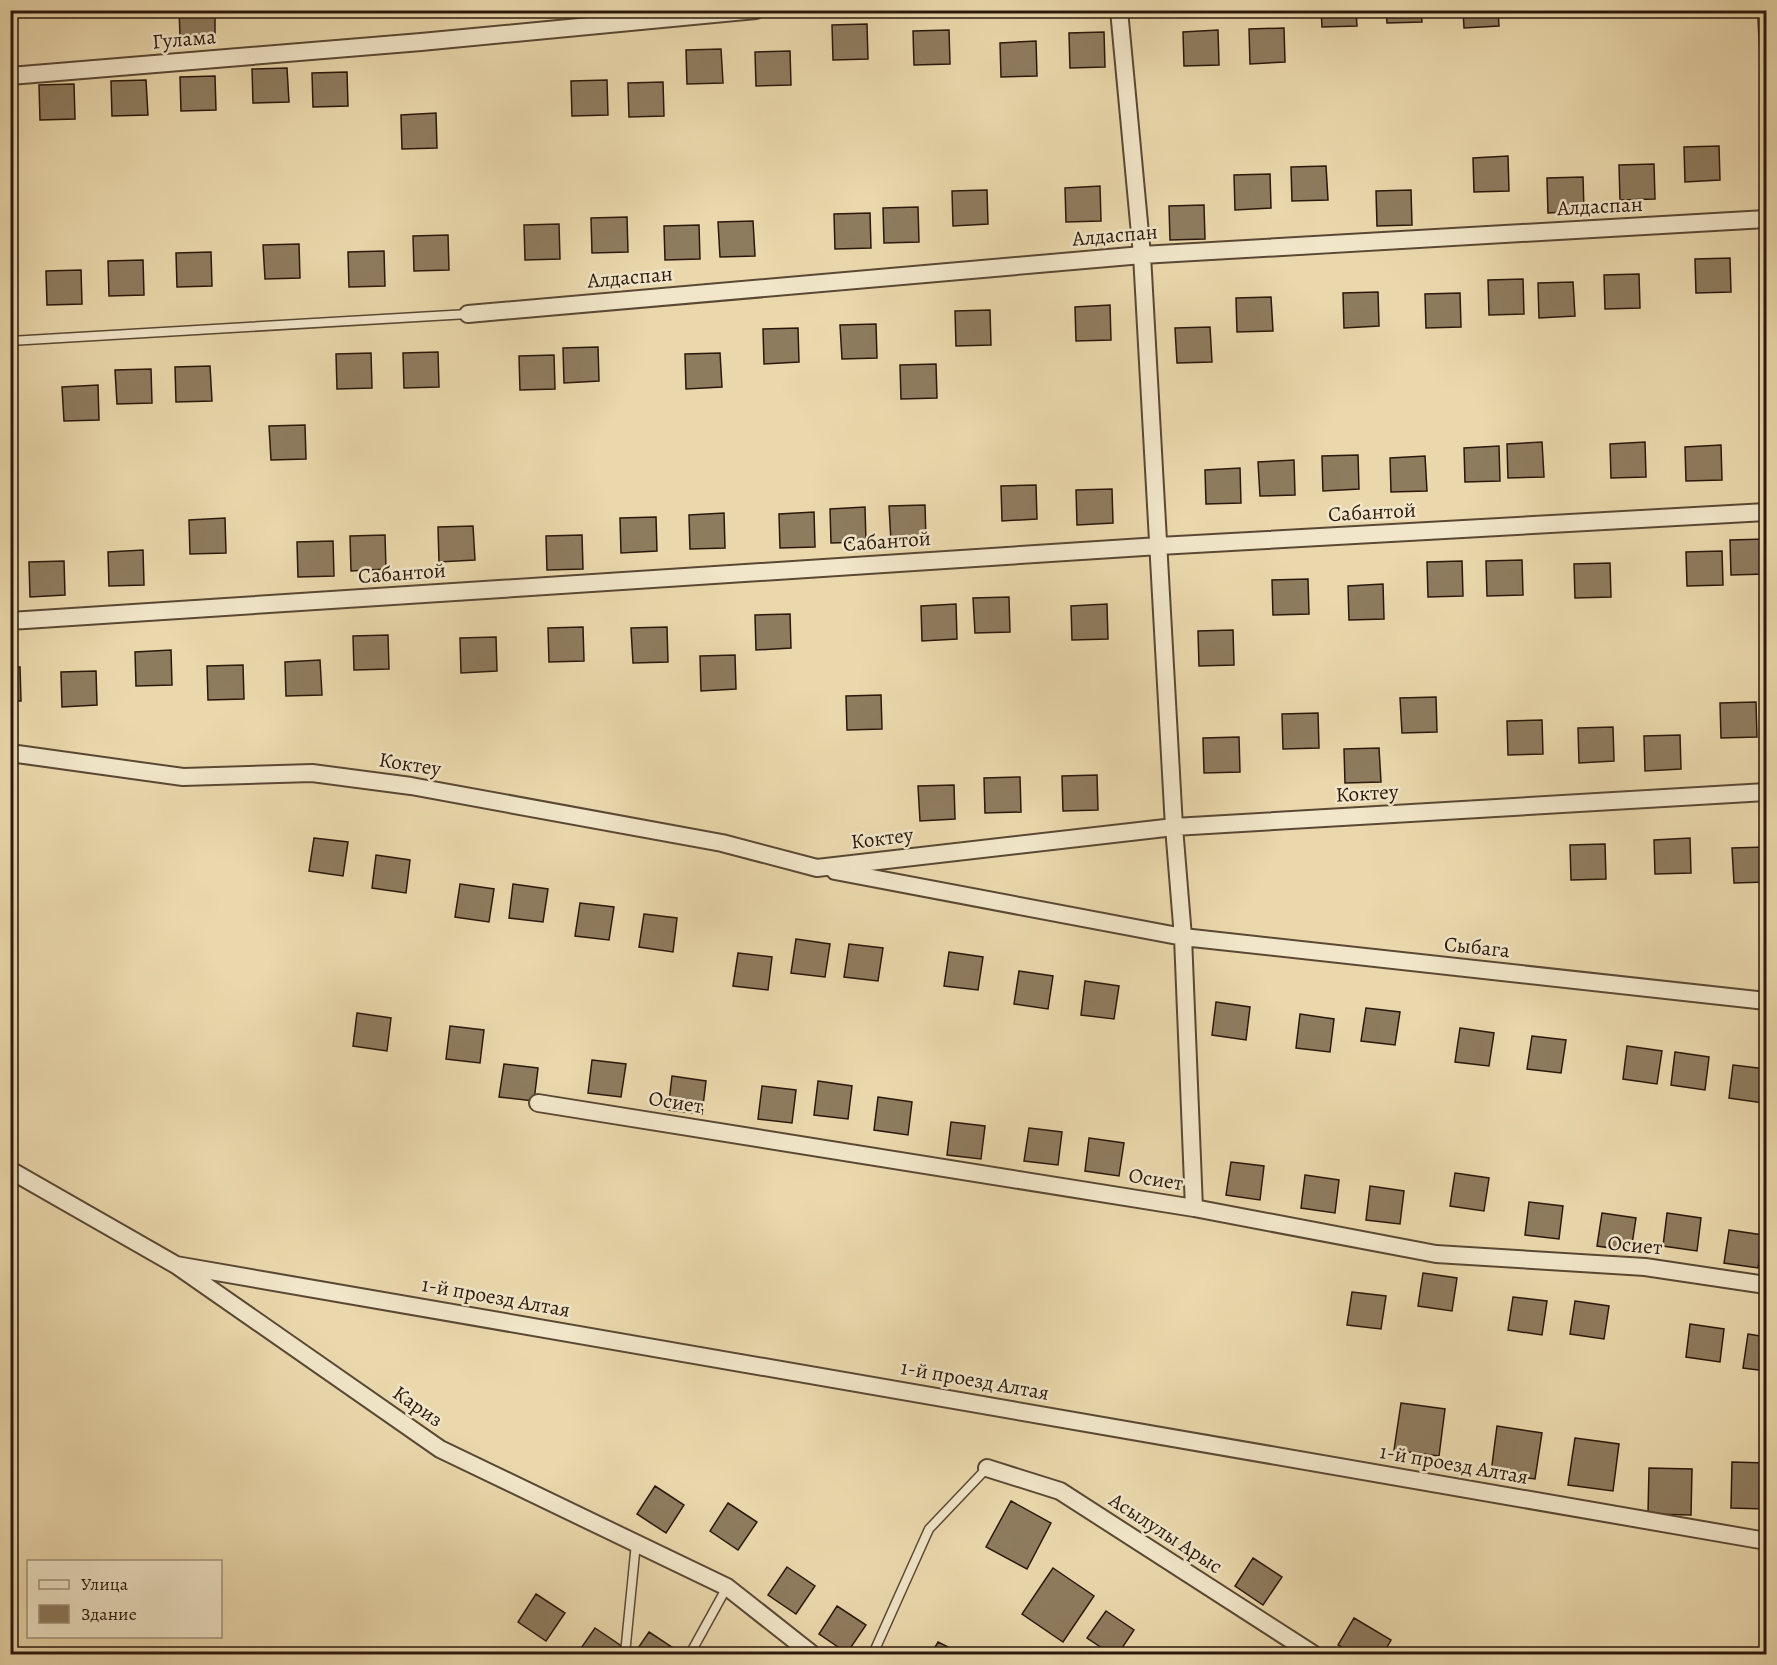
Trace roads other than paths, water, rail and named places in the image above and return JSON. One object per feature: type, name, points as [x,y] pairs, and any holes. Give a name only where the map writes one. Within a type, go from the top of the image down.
[{"type":"street","name":"Гулама","points":[[10,76],[421,42],[756,10]]},
{"type":"street","points":[[1119,10],[1142,255],[1174,827],[1183,937],[1194,1208]]},
{"type":"street","name":"Алдаспан","points":[[468,314],[1142,255],[1767,219]]},
{"type":"street","name":"Сабантой","points":[[10,621],[1159,546],[1767,512]]},
{"type":"street","name":"Коктеу","points":[[10,753],[183,777],[312,773],[411,786],[722,843],[817,868],[1174,827],[1767,792]]},
{"type":"street","name":"Сыбага","points":[[817,868],[1183,937],[1767,1001]]},
{"type":"street","name":"Осиет","points":[[538,1103],[1194,1208],[1436,1254],[1645,1267],[1767,1285]]},
{"type":"street","name":"Кариз","points":[[10,1170],[176,1264],[440,1449],[727,1587],[812,1654]]},
{"type":"street","name":"1-й проезд Алтая","points":[[176,1264],[1767,1541]]},
{"type":"street","name":"Асылулы Арыс","points":[[987,1468],[1059,1491],[1313,1654]]},
{"type":"lane","points":[[1762,10],[1767,76]]},
{"type":"lane","points":[[10,341],[468,314]]},
{"type":"lane","points":[[873,1654],[929,1529],[987,1468]]},
{"type":"lane","points":[[625,1654],[636,1543]]},
{"type":"lane","points":[[690,1654],[727,1587]]}]
